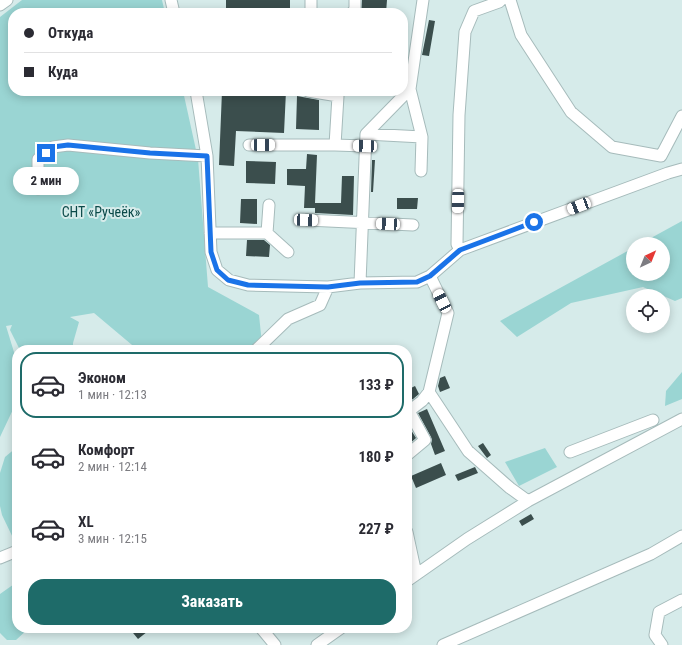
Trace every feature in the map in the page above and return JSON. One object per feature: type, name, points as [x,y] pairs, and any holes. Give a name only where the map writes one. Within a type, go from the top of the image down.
[{"type":"street","points":[[0,5],[7,0]]},
{"type":"street","points":[[421,171],[422,137],[410,89],[423,0]]},
{"type":"street","points":[[460,250],[457,244],[459,123],[465,32],[474,11],[501,0]]},
{"type":"street","points":[[510,0],[521,35],[571,112],[612,147],[661,156],[682,116]]},
{"type":"street","points":[[197,96],[207,156],[211,252],[217,270],[228,280],[248,285],[328,287],[360,283],[417,282],[430,276],[460,250],[668,172],[682,169]]},
{"type":"street","points":[[335,145],[338,96]]},
{"type":"street","points":[[360,283],[366,134],[403,96]]},
{"type":"street","points":[[366,134],[422,137]]},
{"type":"street","points":[[38,189],[38,159],[53,147],[68,145],[150,153],[207,156]]},
{"type":"street","points":[[249,146],[365,146]]},
{"type":"street","points":[[267,233],[269,205]]},
{"type":"street","points":[[306,220],[413,225]]},
{"type":"street","points":[[210,233],[267,233],[288,252]]},
{"type":"street","points":[[412,409],[422,401],[428,392],[448,313],[430,276]]},
{"type":"street","points":[[261,345],[288,319],[320,305],[328,287]]},
{"type":"street","points":[[428,392],[468,451],[510,488],[528,501]]},
{"type":"street","points":[[412,416],[425,440],[412,451]]},
{"type":"street","points":[[412,578],[467,538],[528,501],[682,419]]},
{"type":"street","points":[[570,452],[653,420]]},
{"type":"street","points":[[609,437],[615,454]]},
{"type":"street","points":[[444,645],[651,554],[682,536]]},
{"type":"street","points":[[0,558],[12,553]]},
{"type":"street","points":[[662,645],[655,635],[659,612],[682,600]]},
{"type":"street","points":[[265,633],[274,645]]},
{"type":"street","points":[[317,645],[334,633]]},
{"type":"green space","name":"СНТ «Ручеёк»","points":[[22,0],[162,0],[164,8],[12,8]]},
{"type":"green space","name":"СНТ «Ручеёк»","points":[[8,11],[8,96],[184,96],[198,159],[208,287],[259,315],[262,344],[132,345],[94,313],[70,317],[79,322],[73,345],[18,345],[10,330],[12,325],[6,326],[12,346],[12,412],[0,437],[0,17]]},
{"type":"green space","points":[[682,221],[682,298],[675,301],[670,299],[670,289],[648,289],[643,287],[626,289],[626,291],[571,303],[517,337],[500,321],[626,252],[626,281],[670,281],[670,237],[653,237]]},
{"type":"green space","points":[[682,372],[682,399],[665,406],[666,391]]},
{"type":"green space","points":[[545,448],[557,467],[519,486],[505,462]]},
{"type":"green space","points":[[12,451],[12,536],[2,515],[0,506],[0,473],[5,457]]},
{"type":"green space","points":[[12,586],[12,633],[24,633],[16,640],[7,640],[0,633],[0,594]]},
{"type":"building","points":[[226,0],[290,0],[290,8],[226,8]]},
{"type":"building","points":[[362,0],[387,0],[386,8],[361,8]]},
{"type":"building","points":[[429,20],[435,21],[429,56],[422,55]]},
{"type":"building","points":[[222,96],[286,96],[284,133],[236,131],[234,166],[219,165]]},
{"type":"building","points":[[297,96],[319,100],[319,130],[296,129]]},
{"type":"building","points":[[307,154],[317,155],[315,203],[341,203],[342,176],[354,176],[353,215],[315,213],[315,208],[304,208],[305,186],[287,185],[287,169],[306,169]]},
{"type":"building","points":[[372,160],[375,160],[373,192],[371,192]]},
{"type":"building","points":[[246,161],[276,162],[275,184],[246,183]]},
{"type":"building","points":[[397,198],[418,198],[417,209],[397,209]]},
{"type":"building","points":[[241,199],[257,199],[257,224],[240,223]]},
{"type":"building","points":[[247,240],[264,240],[270,245],[269,257],[246,256]]},
{"type":"building","points":[[445,376],[450,388],[440,392],[438,386],[440,378]]},
{"type":"building","points":[[415,386],[419,394],[412,400],[412,388]]},
{"type":"building","points":[[427,409],[445,451],[435,455],[431,444],[431,437],[418,413]]},
{"type":"building","points":[[412,432],[416,438],[412,442]]},
{"type":"building","points":[[483,443],[491,455],[487,458],[478,446]]},
{"type":"building","points":[[441,463],[446,475],[416,488],[412,476]]},
{"type":"building","points":[[475,467],[478,473],[458,481],[455,475]]},
{"type":"building","points":[[531,514],[534,519],[522,526],[519,521]]},
{"type":"building","points":[[133,633],[146,633],[138,639]]},
{"type":"route","points":[[46,153],[53,147],[68,145],[150,153],[207,156],[211,252],[217,270],[228,280],[248,285],[328,287],[360,283],[417,282],[430,276],[460,250],[534,222]]}]
